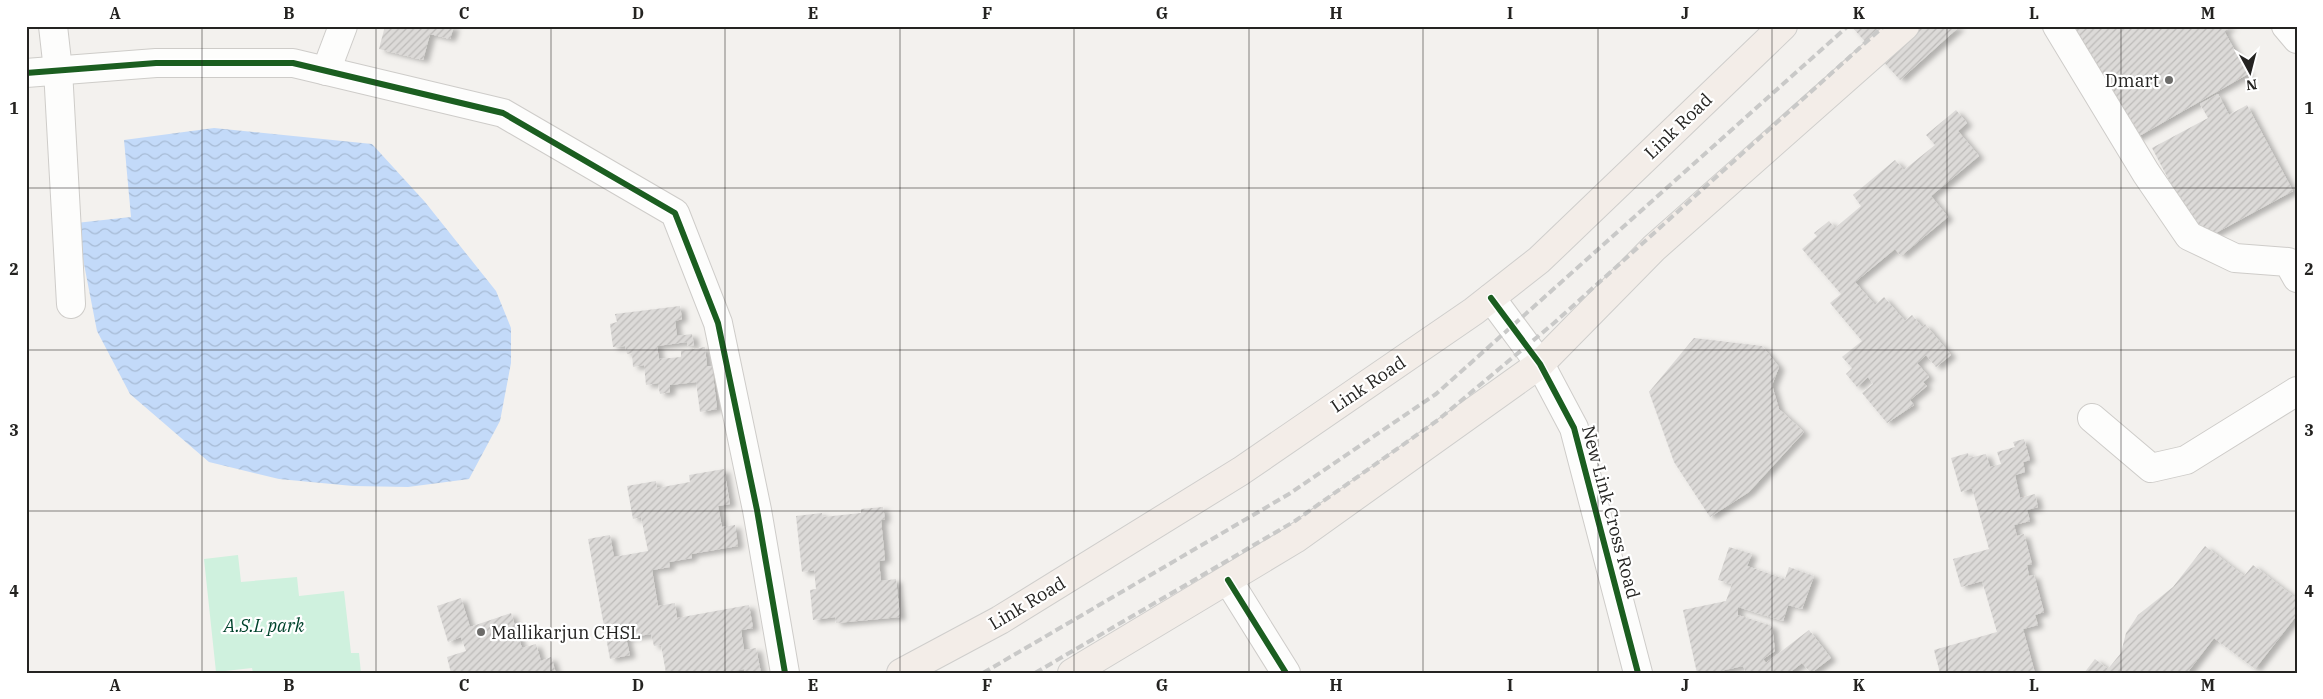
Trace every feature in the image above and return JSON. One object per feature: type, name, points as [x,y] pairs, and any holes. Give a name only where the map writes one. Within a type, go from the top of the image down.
[{"type":"main road","name":"Link Road","points":[[901,673],[1000,620],[1241,471],[1491,298],[1539,260],[1783,26]]},
{"type":"main road","points":[[1072,673],[1295,540],[1540,364],[1654,248],[1906,26]]},
{"type":"street","points":[[53,26],[58,70],[71,304]]},
{"type":"street","points":[[326,71],[343,26]]},
{"type":"street","points":[[2057,26],[2146,173],[2189,236],[2235,258],[2288,262],[2297,278]]},
{"type":"street","points":[[2286,26],[2297,39]]},
{"type":"street","points":[[26,74],[156,63],[293,63],[503,113],[676,213],[718,323],[757,510],[786,673]]},
{"type":"street","name":"New Link Cross Road","points":[[1491,298],[1540,364],[1574,428],[1638,673]]},
{"type":"street","points":[[2092,418],[2150,468],[2186,460],[2297,391]]},
{"type":"street","points":[[1228,580],[1286,673]]},
{"type":"green space","name":"A.S.L park","points":[[238,555],[241,582],[297,577],[299,596],[344,591],[351,653],[359,653],[361,673],[253,673],[252,668],[216,672],[204,559]]},
{"type":"water","points":[[214,128],[372,144],[425,202],[496,291],[511,328],[511,363],[500,421],[469,479],[408,487],[353,486],[279,479],[209,462],[130,394],[97,331],[76,223],[131,217],[124,140]]},
{"type":"building","points":[[385,26],[454,26],[450,39],[430,34],[423,60],[379,49]]},
{"type":"building","points":[[1851,26],[1960,26],[1900,80]]},
{"type":"building","name":"Dmart","points":[[2071,26],[2232,26],[2224,31],[2248,74],[2134,139]]},
{"type":"building","points":[[2218,94],[2229,115],[2247,105],[2293,191],[2201,241],[2152,148],[2208,118],[2200,104]]},
{"type":"building","points":[[1956,110],[1967,123],[1958,131],[1979,156],[1931,196],[1948,217],[1901,256],[1895,249],[1855,282],[1875,305],[1884,297],[1905,321],[1912,315],[1922,327],[1925,324],[1951,355],[1936,367],[1926,355],[1917,363],[1929,377],[1923,382],[1927,386],[1910,400],[1914,405],[1887,423],[1862,393],[1873,384],[1868,377],[1857,387],[1846,374],[1852,368],[1842,357],[1862,341],[1830,303],[1841,294],[1802,249],[1817,236],[1814,233],[1829,221],[1835,228],[1861,206],[1853,195],[1895,160],[1904,170],[1935,145],[1926,135]]},
{"type":"building","points":[[680,306],[682,319],[675,321],[677,336],[692,334],[694,345],[688,346],[687,342],[657,346],[659,359],[681,357],[681,351],[705,347],[707,366],[712,366],[717,409],[700,412],[696,382],[670,385],[670,392],[660,394],[658,383],[646,385],[644,365],[633,367],[632,353],[627,354],[625,346],[613,347],[610,324],[617,322],[615,314]]},
{"type":"building","points":[[1694,338],[1762,346],[1779,367],[1772,385],[1779,409],[1804,432],[1749,492],[1710,517],[1674,462],[1649,392]]},
{"type":"building","points":[[2024,439],[2030,460],[2023,462],[2025,472],[2015,475],[2020,498],[2035,494],[2038,507],[2027,510],[2030,521],[2014,525],[2017,536],[2024,534],[2032,564],[2027,565],[2029,576],[2034,575],[2044,612],[2035,615],[2038,625],[2023,629],[2035,673],[1940,673],[1934,650],[1997,632],[1982,581],[1961,587],[1953,559],[1989,549],[1972,488],[1961,492],[1951,458],[1968,453],[1969,458],[1986,454],[1990,467],[2001,464],[1997,452],[2015,447],[2013,442]]},
{"type":"building","points":[[724,469],[730,504],[718,506],[722,527],[735,525],[738,546],[691,554],[692,558],[669,562],[670,567],[652,570],[658,606],[675,603],[677,618],[749,605],[753,628],[741,630],[744,650],[756,648],[761,673],[745,673],[744,669],[724,673],[666,673],[661,645],[654,646],[651,634],[626,638],[630,655],[610,659],[588,539],[610,535],[614,557],[648,551],[641,517],[633,519],[627,486],[656,481],[657,488],[690,482],[689,475]]},
{"type":"building","points":[[883,507],[885,519],[881,520],[885,560],[879,561],[881,581],[896,579],[900,617],[836,623],[835,617],[813,620],[810,590],[816,589],[814,570],[802,572],[796,516],[822,513],[823,517],[861,513],[861,509]]},
{"type":"building","points":[[2205,546],[2244,576],[2253,565],[2297,599],[2297,615],[2255,669],[2214,638],[2187,673],[2084,673],[2095,659],[2108,669],[2121,653],[2126,633],[2138,615],[2173,587]]},
{"type":"building","points":[[1729,547],[1752,554],[1747,566],[1785,579],[1789,567],[1814,576],[1802,609],[1788,605],[1783,621],[1738,607],[1738,615],[1772,626],[1775,651],[1763,659],[1766,663],[1809,630],[1831,658],[1811,673],[1802,663],[1789,673],[1746,673],[1743,666],[1711,673],[1697,673],[1683,610],[1726,601],[1732,584],[1718,580]]},
{"type":"building","name":"Mallikarjun CHSL","points":[[461,598],[470,627],[511,613],[522,648],[536,644],[541,661],[551,657],[556,673],[451,673],[447,657],[466,651],[461,637],[448,642],[437,606]]},
{"type":"railway","points":[[983,673],[1289,494],[1436,394],[1848,26]]},
{"type":"railway","points":[[1035,673],[1295,521],[1438,420],[1554,323],[1884,26]]},
{"type":"cycle path","points":[[26,73],[156,63],[293,63],[503,113],[675,213],[718,323],[757,510],[785,673]]},
{"type":"cycle path","points":[[1491,298],[1540,364],[1574,428],[1638,673]]},
{"type":"cycle path","points":[[1228,580],[1286,673]]},
{"type":"place","name":"Dmart","points":[[2169,80]]},
{"type":"place","name":"Mallikarjun CHSL","points":[[481,632]]}]
